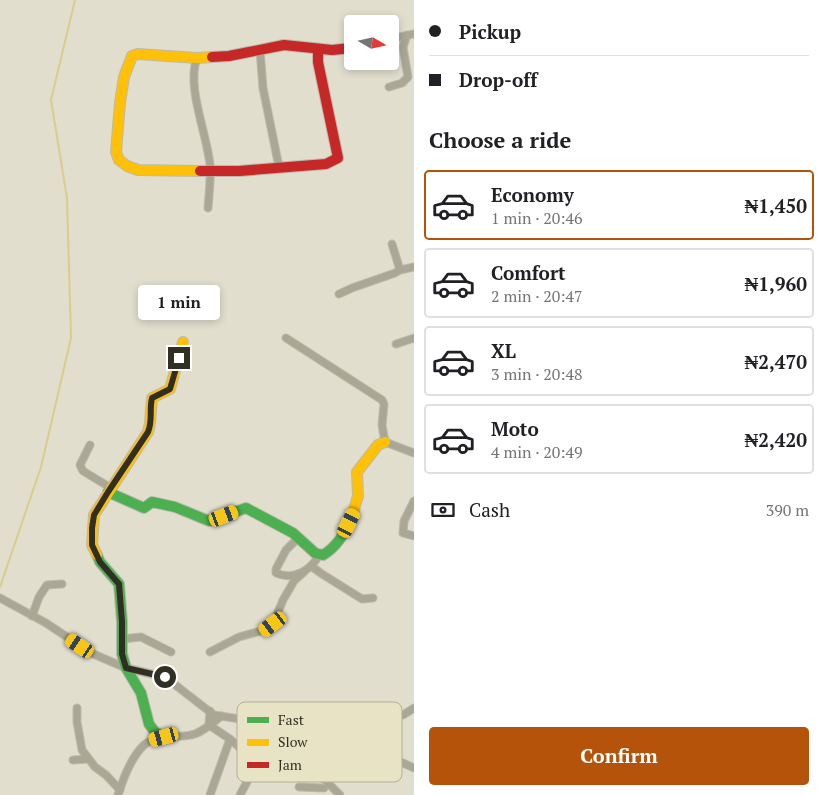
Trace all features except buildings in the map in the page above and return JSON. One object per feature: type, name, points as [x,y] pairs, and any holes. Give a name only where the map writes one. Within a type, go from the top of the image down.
[{"type":"street","points":[[389,87],[402,83],[408,76],[403,47],[411,35]]},
{"type":"street","points":[[318,49],[318,62],[338,158],[326,164],[239,172],[138,170],[126,166],[119,160],[116,152],[121,100],[127,69],[132,56],[138,54],[197,58],[230,56],[284,46],[318,49],[344,48]]},
{"type":"street","points":[[260,50],[263,88],[279,167]]},
{"type":"street","points":[[197,58],[193,68],[194,84],[210,170],[208,208]]},
{"type":"street","points":[[392,244],[400,270]]},
{"type":"street","points":[[339,294],[400,270],[414,267]]},
{"type":"street","points":[[286,338],[382,400],[384,404],[382,434],[385,442]]},
{"type":"street","points":[[396,344],[414,338]]},
{"type":"street","points":[[164,737],[155,732],[149,724],[141,693],[126,668],[122,654],[119,584],[100,562],[92,545],[92,528],[94,515],[148,432],[152,417],[149,408],[152,398],[170,389],[184,342]]},
{"type":"street","points":[[90,445],[80,465],[83,471],[109,490],[144,508],[152,502],[168,505],[209,521],[246,508],[294,533],[314,554],[319,555],[326,554],[344,533],[354,513],[358,496],[357,472],[378,445],[385,442],[414,453]]},
{"type":"street","points":[[414,502],[404,522],[403,533],[414,536]]},
{"type":"street","points":[[298,538],[286,550],[276,573],[292,575],[304,572]]},
{"type":"street","points":[[210,652],[239,637],[264,630],[273,624],[283,600],[294,581],[311,566],[319,555]]},
{"type":"street","points":[[311,566],[362,599],[373,598]]},
{"type":"street","points":[[32,616],[39,597],[47,585],[62,584]]},
{"type":"street","points":[[0,598],[46,623],[91,653],[126,668],[165,677],[214,715],[237,718]]},
{"type":"street","points":[[122,639],[141,637],[170,652]]},
{"type":"street","points":[[77,708],[82,750],[95,767],[106,775],[121,793],[136,754],[144,745],[164,737],[195,734],[221,716]]},
{"type":"street","points":[[403,716],[414,708]]},
{"type":"street","points":[[209,726],[210,711]]},
{"type":"street","points":[[209,726],[237,745]]},
{"type":"street","points":[[210,795],[230,739]]},
{"type":"street","points":[[73,760],[88,759]]},
{"type":"street","points":[[402,763],[414,768]]},
{"type":"street","points":[[240,795],[247,782]]},
{"type":"street","points":[[323,782],[340,795]]},
{"type":"street","points":[[299,787],[326,786]]},
{"type":"street","points":[[317,795],[326,786]]},
{"type":"waterway","points":[[0,587],[41,467],[71,338],[67,198],[51,100],[75,0]]},
{"type":"traffic: fast","points":[[108,492],[144,508],[152,502],[175,507],[209,521],[246,508],[293,533],[315,553],[323,555],[341,538],[352,516]]},
{"type":"traffic: fast","points":[[97,555],[100,562],[119,584],[122,654],[126,668],[141,693],[149,724],[155,732],[164,737]]},
{"type":"traffic: slow","points":[[200,171],[138,170],[127,166],[119,160],[116,152],[120,103],[124,77],[132,56],[138,54],[197,58],[212,57]]},
{"type":"traffic: slow","points":[[97,555],[92,545],[94,515],[148,432],[152,398],[170,389],[183,342]]},
{"type":"traffic: slow","points":[[352,516],[358,496],[357,472],[378,445],[385,442]]},
{"type":"traffic: jam","points":[[212,57],[229,56],[284,45],[332,50],[344,49]]},
{"type":"traffic: jam","points":[[200,171],[239,171],[326,164],[338,158],[318,62],[318,49]]},
{"type":"route","points":[[165,677],[126,668],[122,654],[119,584],[100,562],[92,545],[92,528],[94,515],[148,432],[152,417],[149,408],[152,398],[170,389],[179,358]]}]
